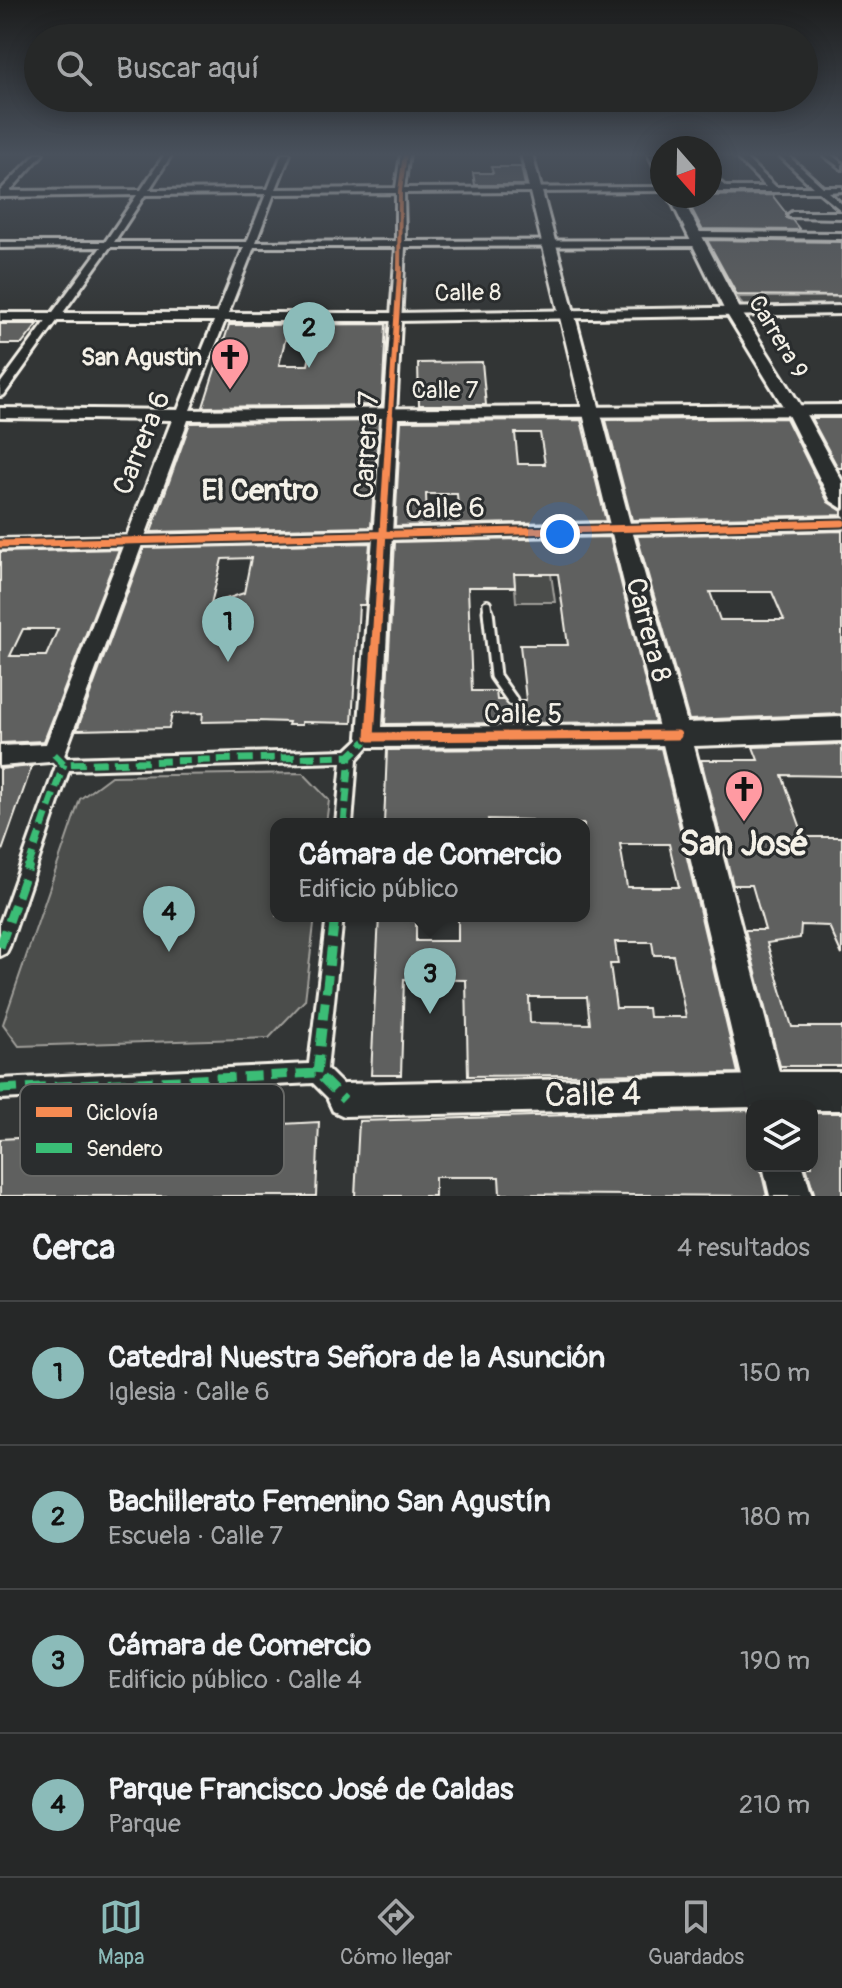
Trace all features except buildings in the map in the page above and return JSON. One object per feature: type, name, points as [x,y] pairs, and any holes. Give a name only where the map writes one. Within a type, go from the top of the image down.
[{"type":"main road","name":"Carrera 8","points":[[539,210],[677,735],[766,1099]]},
{"type":"main road","name":"Carrera 9","points":[[682,210],[733,311],[795,411],[842,501]]},
{"type":"main road","name":"Calle 5","points":[[677,735],[842,729]]},
{"type":"main road","name":"Calle 4","points":[[766,1099],[842,1091]]},
{"type":"main road","points":[[785,1172],[791,1196]]},
{"type":"street","points":[[0,392],[131,210]]},
{"type":"street","name":"Carrera 6","points":[[59,759],[133,540],[264,210]]},
{"type":"street","name":"Carrera 7","points":[[370,737],[385,532],[400,210]]},
{"type":"street","points":[[792,215],[842,215]]},
{"type":"street","points":[[0,245],[401,245],[842,236]]},
{"type":"street","name":"Calle 8","points":[[0,317],[396,317],[842,310]]},
{"type":"street","name":"Calle 7","points":[[0,413],[182,415],[842,410]]},
{"type":"street","name":"Calle 6","points":[[0,544],[842,523]]},
{"type":"street","name":"Calle 5","points":[[370,737],[514,732],[677,735]]},
{"type":"street","points":[[345,818],[350,756],[370,737]]},
{"type":"street","points":[[0,756],[59,759],[350,756]]},
{"type":"street","points":[[0,947],[59,759]]},
{"type":"street","points":[[317,1073],[334,922]]},
{"type":"street","points":[[99,1084],[317,1073],[344,1100]]},
{"type":"street","points":[[0,1089],[20,1088]]},
{"type":"street","name":"Calle 4","points":[[344,1100],[766,1099]]},
{"type":"lane","points":[[487,604],[495,676],[512,700]]},
{"type":"shaded area","points":[[738,297],[842,297],[842,306],[743,306]]},
{"type":"shaded area","points":[[514,574],[551,574],[555,602],[516,602]]},
{"type":"shaded area","points":[[303,773],[329,800],[327,818],[270,818],[270,922],[314,922],[305,1000],[269,1038],[19,1046],[3,1024],[80,799],[111,776]]},
{"type":"marked path","points":[[345,818],[350,756],[370,737]]},
{"type":"marked path","points":[[54,754],[64,764],[350,756]]},
{"type":"marked path","points":[[0,947],[64,764]]},
{"type":"marked path","points":[[317,1073],[334,922]]},
{"type":"marked path","points":[[99,1084],[317,1073],[344,1100]]},
{"type":"marked path","points":[[0,1089],[20,1088]]},
{"type":"cycle path","points":[[400,210],[401,245],[370,737],[677,735]]},
{"type":"cycle path","points":[[0,544],[842,523]]},
{"type":"place","name":"Bachillerato Femenino San Agustín","points":[[309,368]]},
{"type":"place","name":"San Agustin","points":[[230,391]]},
{"type":"place","name":"Catedral Nuestra Señora de la Asunción","points":[[228,662]]},
{"type":"place","name":"San José","points":[[744,823]]},
{"type":"place","name":"Parque Francisco José de Caldas","points":[[169,952]]},
{"type":"place","name":"Cámara de Comercio","points":[[430,1014]]},
{"type":"district","name":"El Centro","points":[[260,490]]}]
